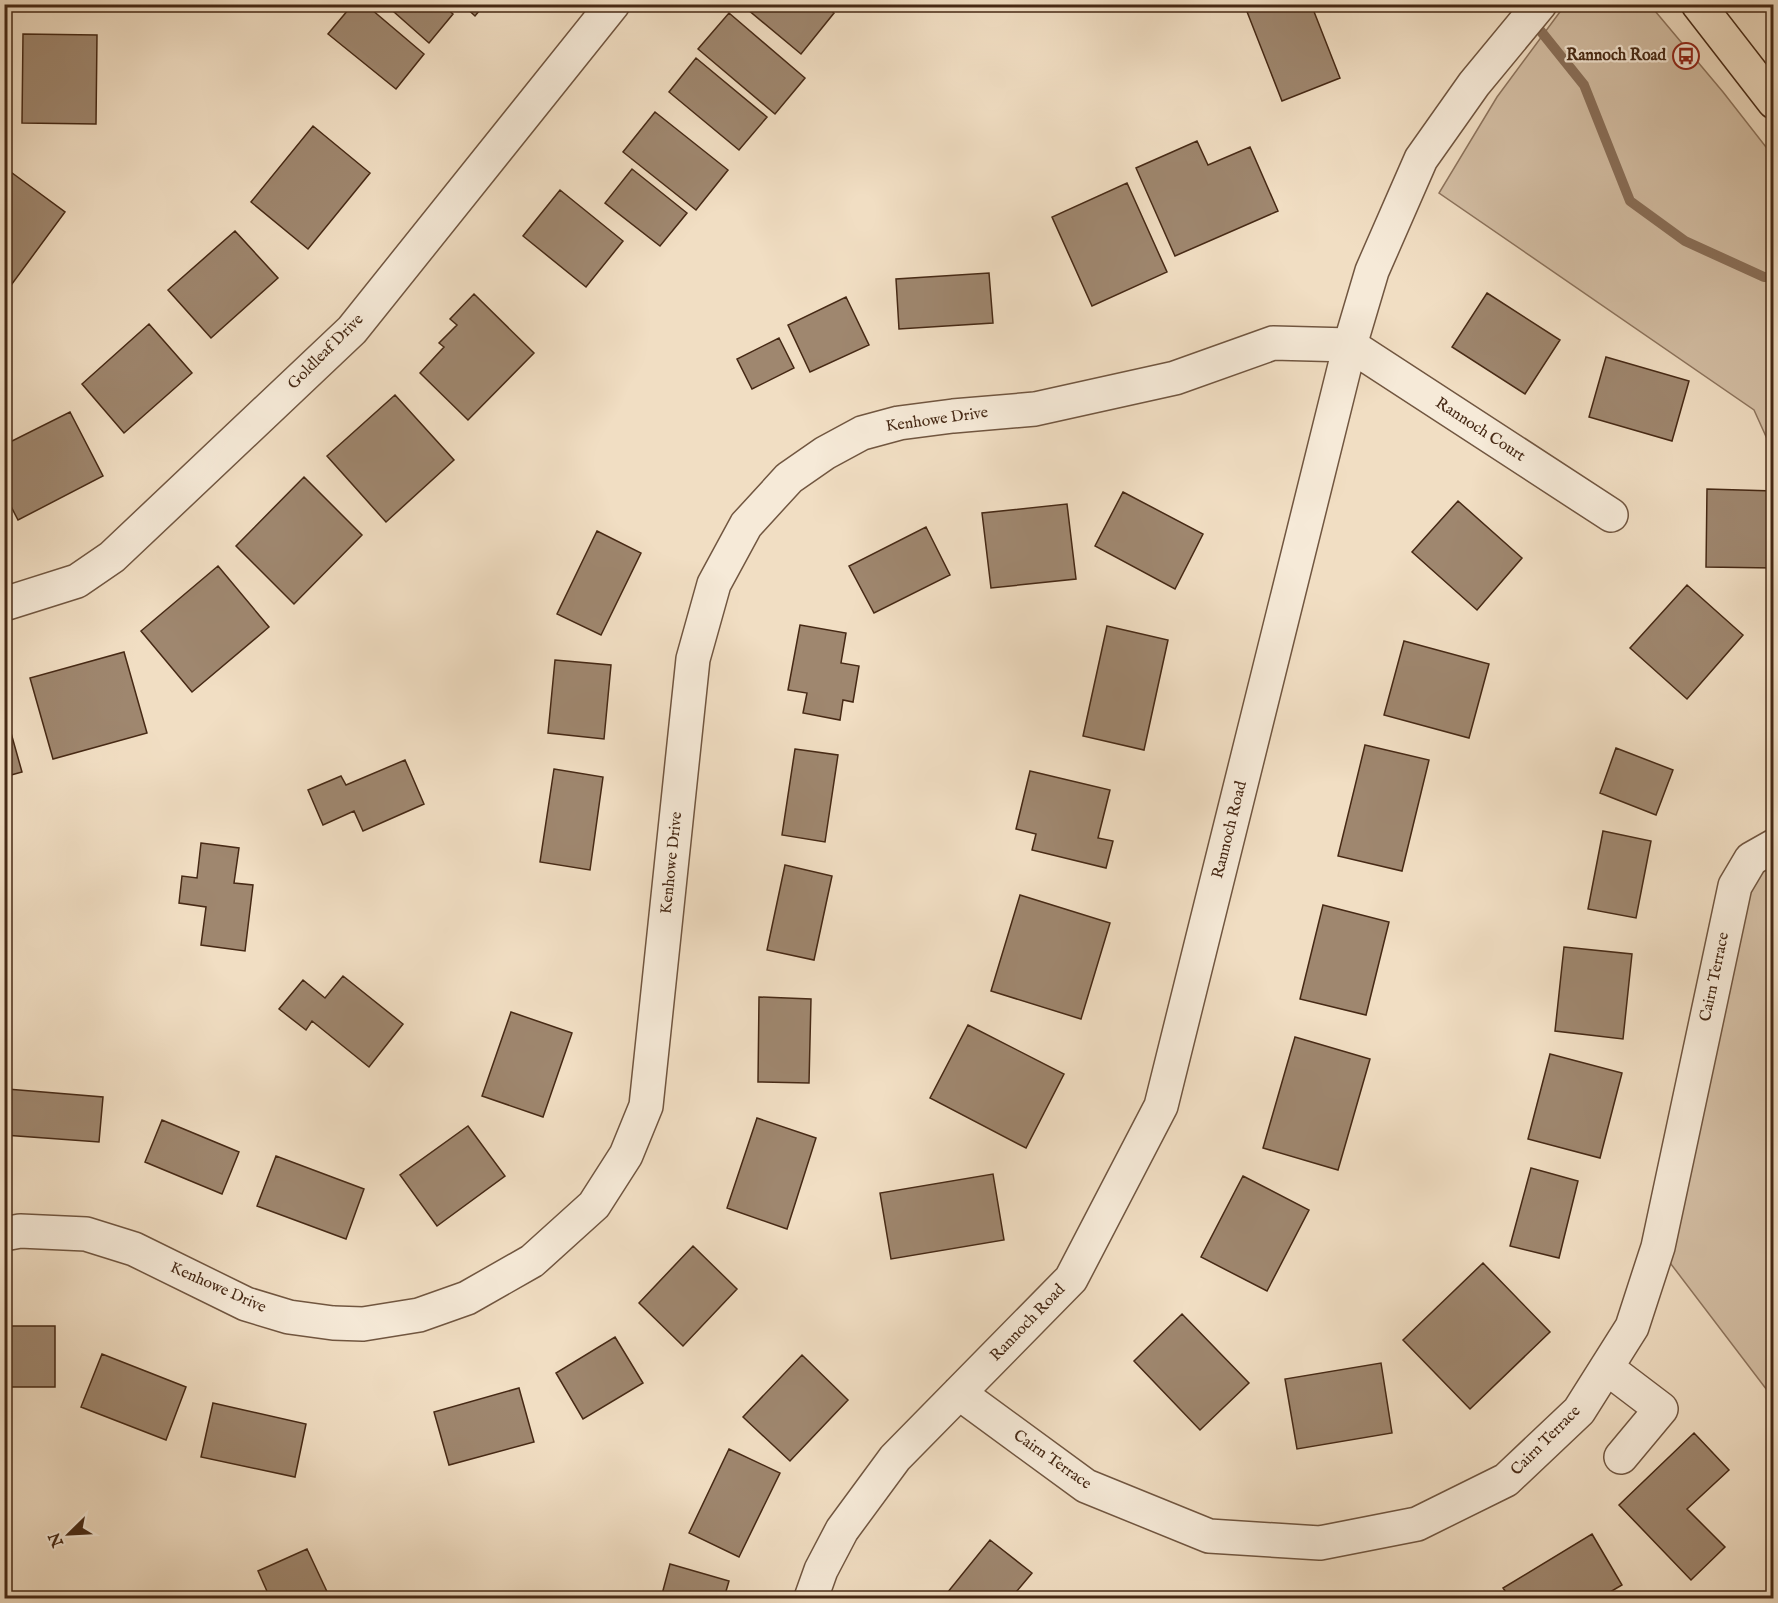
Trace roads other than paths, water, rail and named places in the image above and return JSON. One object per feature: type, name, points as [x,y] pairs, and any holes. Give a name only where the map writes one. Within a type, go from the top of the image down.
[{"type":"main road","points":[[1698,4],[1773,102]]},
{"type":"street","name":"Goldleaf Drive","points":[[4,604],[77,581],[112,557],[352,330],[613,4]]},
{"type":"street","name":"Rannoch Road","points":[[811,1599],[821,1570],[842,1530],[895,1458],[1071,1278],[1161,1106],[1350,345],[1372,271],[1421,159],[1474,84],[1540,4]]},
{"type":"street","name":"Kenhowe Drive","points":[[4,1234],[20,1231],[86,1234],[134,1249],[246,1304],[289,1317],[333,1323],[363,1324],[419,1315],[467,1298],[532,1261],[594,1205],[626,1155],[646,1106],[693,659],[714,584],[746,525],[789,478],[825,453],[862,433],[899,423],[1035,409],[1101,395],[1175,378],[1273,342],[1350,345]]},
{"type":"street","name":"Rannoch Court","points":[[1350,345],[1611,515]]},
{"type":"street","name":"Cairn Terrace","points":[[959,1393],[1086,1486],[1209,1536],[1320,1543],[1417,1524],[1506,1480],[1579,1411],[1632,1327],[1658,1247],[1735,886],[1751,859],[1773,846]]},
{"type":"street","points":[[1607,1368],[1661,1409],[1622,1457]]},
{"type":"waterway","points":[[1531,19],[1584,85],[1630,201],[1685,241],[1764,277],[1774,277]]},
{"type":"place","name":"Rannoch Road","points":[[1686,56]]}]
